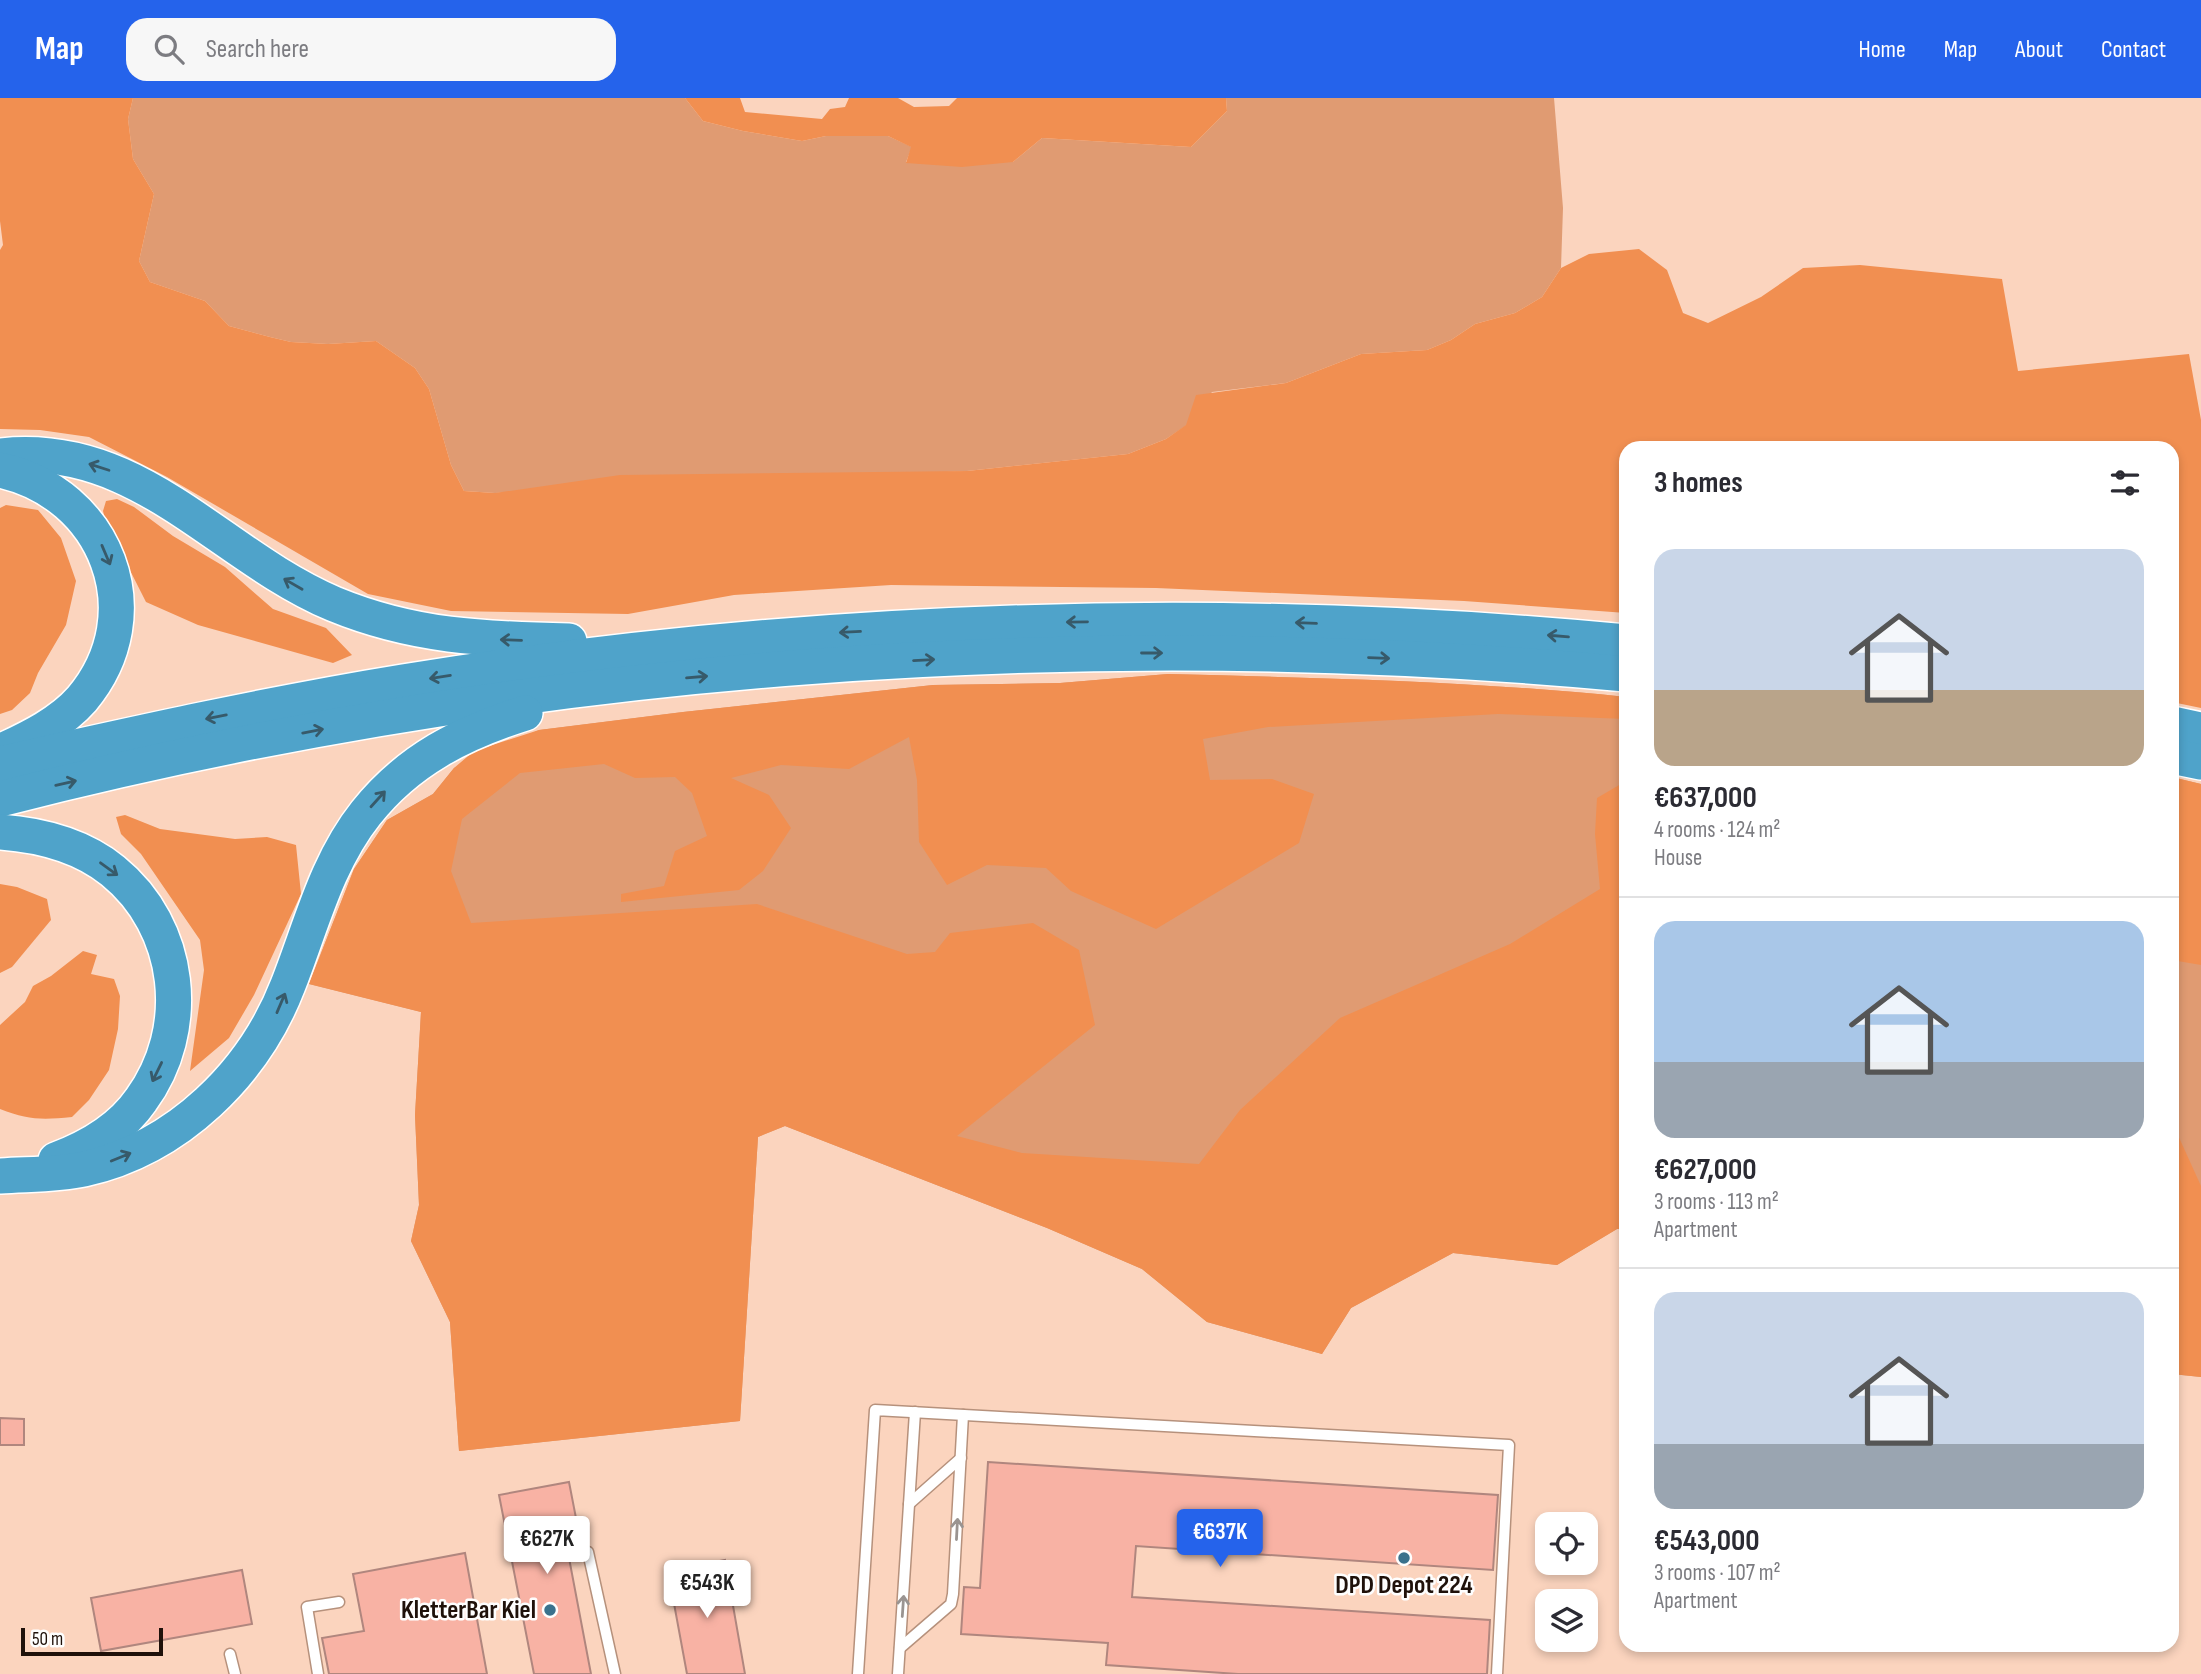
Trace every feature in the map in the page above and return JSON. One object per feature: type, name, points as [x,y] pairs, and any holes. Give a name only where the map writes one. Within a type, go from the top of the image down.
[{"type":"highway","points":[[0,456],[27,453],[57,456],[136,482],[179,505],[264,566],[301,588],[361,614],[404,628],[468,638],[702,645]]},
{"type":"highway","points":[[0,470],[36,481],[75,509],[99,541],[108,559],[114,578],[116,600],[116,622],[109,650],[96,679],[83,698],[53,724],[0,752]]},
{"type":"highway","points":[[0,764],[187,722],[402,682],[587,656],[839,632],[957,625],[1194,621],[1400,626],[1619,642]]},
{"type":"highway","points":[[0,799],[211,750],[418,713],[629,684],[832,664],[1084,653],[1237,653],[1523,664],[1619,673]]},
{"type":"highway","points":[[3,1176],[83,1170],[110,1162],[161,1138],[189,1119],[215,1097],[250,1058],[277,1012],[325,886],[350,835],[366,813],[407,770],[433,752],[474,731],[562,702],[629,684]]},
{"type":"highway","points":[[2179,725],[2201,730]]},
{"type":"highway","points":[[2179,757],[2201,762]]},
{"type":"highway","points":[[0,832],[27,834],[85,853],[112,870],[134,890],[152,916],[165,945],[172,970],[175,999],[166,1052],[157,1076],[140,1102],[103,1137],[77,1152],[3,1176]]},
{"type":"lane","points":[[858,1674],[875,1410],[1509,1445],[1497,1674]]},
{"type":"lane","points":[[898,1674],[915,1412]]},
{"type":"lane","points":[[900,1648],[951,1604],[963,1415]]},
{"type":"lane","points":[[909,1504],[961,1458]]},
{"type":"lane","points":[[589,1552],[615,1674]]},
{"type":"lane","points":[[318,1674],[307,1607],[339,1602]]},
{"type":"lane","points":[[230,1654],[235,1674]]},
{"type":"shaded area","points":[[0,98],[133,98],[128,119],[133,159],[154,194],[139,261],[150,282],[205,301],[229,326],[270,337],[291,342],[328,344],[376,341],[415,368],[429,389],[451,465],[464,491],[495,493],[620,475],[967,471],[1128,454],[1166,439],[1186,425],[1196,395],[1286,383],[1361,354],[1427,350],[1451,340],[1475,324],[1515,313],[1542,297],[1561,268],[1589,254],[1639,249],[1667,270],[1683,313],[1708,323],[1761,297],[1803,268],[1860,265],[2002,279],[2018,371],[2189,354],[2201,420],[2201,708],[2179,703],[2179,441],[1619,441],[1619,612],[1464,601],[1156,588],[891,585],[734,595],[628,614],[451,611],[368,594],[167,477],[89,437],[40,430],[0,429],[0,250],[3,245],[0,221]]},
{"type":"shaded area","points":[[133,98],[685,98],[703,121],[743,131],[802,141],[826,136],[888,136],[912,147],[906,162],[1013,162],[1042,138],[1191,147],[1227,111],[1226,98],[1554,98],[1563,208],[1561,268],[1542,297],[1515,313],[1475,324],[1451,340],[1427,350],[1361,354],[1286,383],[1212,392],[1187,425],[1166,439],[1128,454],[967,471],[495,493],[464,491],[451,465],[429,389],[415,368],[376,341],[328,344],[291,342],[270,337],[229,326],[205,301],[150,282],[139,261],[154,194],[133,159],[128,119]]},
{"type":"shaded area","points":[[685,98],[740,98],[745,112],[822,119],[830,109],[845,107],[849,98],[898,98],[914,107],[949,106],[957,98],[1226,98],[1227,111],[1191,147],[1042,138],[1013,162],[962,167],[906,163],[911,147],[888,136],[826,136],[802,141],[743,131],[703,121]]},
{"type":"shaded area","points":[[117,499],[134,507],[173,536],[225,567],[273,609],[326,628],[352,655],[333,663],[198,625],[146,602],[106,523],[103,511],[106,501]]},
{"type":"shaded area","points":[[6,505],[38,510],[61,538],[76,581],[66,625],[38,673],[30,693],[12,710],[0,714],[0,508]]},
{"type":"shaded area","points":[[1168,674],[1455,684],[1619,696],[1619,1229],[1557,1265],[1453,1253],[1351,1308],[1322,1354],[1207,1322],[1142,1269],[1047,1228],[785,1126],[758,1137],[740,1421],[459,1451],[450,1322],[411,1241],[419,1205],[415,1115],[421,1012],[309,984],[354,869],[387,820],[433,794],[454,768],[539,730],[933,685],[1060,683]]},
{"type":"shaded area","points":[[1168,674],[1455,684],[1619,696],[1619,719],[1498,714],[1268,727],[1203,739],[1210,780],[1272,779],[1314,794],[1299,843],[1156,929],[1071,891],[1046,868],[987,865],[947,885],[919,842],[917,780],[909,737],[849,769],[781,765],[731,778],[769,795],[791,828],[763,871],[739,890],[621,902],[621,894],[664,886],[675,851],[707,836],[692,793],[675,777],[635,778],[604,764],[520,773],[462,819],[451,871],[471,923],[757,904],[907,954],[935,952],[950,933],[1033,923],[1079,950],[1095,1025],[957,1136],[1022,1153],[1199,1164],[1240,1110],[1340,1018],[1510,944],[1600,889],[1595,834],[1597,798],[1619,785],[1619,1229],[1557,1265],[1453,1253],[1351,1308],[1322,1354],[1207,1322],[1142,1269],[1047,1228],[785,1126],[758,1137],[740,1421],[459,1451],[450,1322],[411,1241],[419,1205],[415,1115],[421,1012],[309,984],[354,869],[387,820],[433,794],[454,768],[474,751],[539,730],[933,685],[1060,683]]},
{"type":"shaded area","points":[[2179,779],[2201,784],[2201,1377],[2179,1375]]},
{"type":"shaded area","points":[[2179,779],[2201,784],[2201,965],[2179,961]]},
{"type":"shaded area","points":[[125,815],[160,829],[235,839],[267,837],[296,845],[301,894],[254,995],[229,1038],[190,1071],[204,970],[200,940],[141,854],[121,834],[116,817]]},
{"type":"shaded area","points":[[0,884],[17,887],[47,899],[51,920],[12,967],[0,973]]},
{"type":"shaded area","points":[[83,951],[97,955],[91,974],[114,979],[120,996],[118,1029],[109,1070],[89,1100],[72,1117],[35,1118],[0,1109],[0,1025],[25,1002],[33,986],[51,976]]},
{"type":"shaded area","points":[[2179,1137],[2201,1186],[2201,1377],[2179,1375]]},
{"type":"building","points":[[0,1418],[24,1419],[24,1445],[0,1445]]},
{"type":"building","name":"DPD Depot 224","points":[[988,1462],[1498,1495],[1493,1570],[1136,1546],[1132,1597],[1490,1620],[1487,1674],[1238,1674],[1106,1665],[1108,1643],[961,1634],[964,1587],[980,1588]]},
{"type":"building","name":"KletterBar Kiel","points":[[569,1482],[582,1549],[581,1556],[569,1558],[591,1674],[534,1674],[499,1495]]},
{"type":"building","points":[[465,1553],[487,1674],[329,1674],[322,1638],[364,1631],[353,1574]]},
{"type":"building","points":[[725,1560],[745,1674],[687,1674],[668,1571]]},
{"type":"building","points":[[242,1570],[252,1624],[101,1651],[91,1598]]},
{"type":"place","name":"DPD Depot 224","points":[[1404,1558]]},
{"type":"place","name":"KletterBar Kiel","points":[[550,1610]]}]
